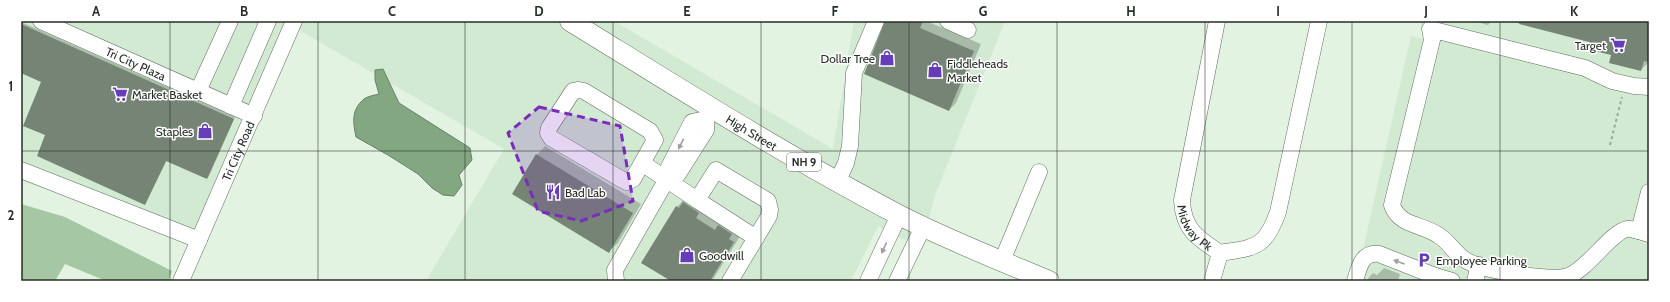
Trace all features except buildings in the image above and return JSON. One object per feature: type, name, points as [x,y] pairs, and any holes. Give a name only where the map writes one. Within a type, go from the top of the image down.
[{"type":"main road","name":"High Street","points":[[570,21],[709,113],[923,227],[1049,281]]},
{"type":"street","name":"Tri City Plaza","points":[[40,21],[254,116]]},
{"type":"street","points":[[198,91],[230,21]]},
{"type":"street","points":[[231,106],[268,21]]},
{"type":"street","name":"Tri City Road","points":[[181,281],[294,21]]},
{"type":"street","points":[[837,182],[846,163],[850,146],[854,73],[876,21]]},
{"type":"street","points":[[948,21],[968,30]]},
{"type":"street","name":"Midway Pk","points":[[1217,21],[1182,200],[1182,214],[1194,235],[1220,253],[1253,247],[1262,242],[1269,234],[1274,224],[1278,212],[1318,21]]},
{"type":"street","points":[[1649,87],[1612,81],[1585,68],[1430,29],[1432,40],[1392,205],[1398,217],[1406,222],[1438,235],[1448,242],[1458,255],[1467,261],[1539,278],[1551,278],[1569,276],[1582,267],[1620,233],[1628,229],[1644,233],[1649,192]]},
{"type":"street","points":[[573,91],[584,91],[650,130],[655,140],[642,163],[633,179],[627,182],[551,138],[548,133],[549,128],[573,91]]},
{"type":"street","points":[[616,281],[615,270],[667,180],[678,174],[706,130],[709,113]]},
{"type":"street","points":[[642,163],[756,238]]},
{"type":"street","points":[[21,170],[199,240]]},
{"type":"street","points":[[697,200],[716,170],[768,201],[770,210],[769,216],[730,281]]},
{"type":"street","points":[[1002,261],[1039,172]]},
{"type":"street","points":[[868,281],[899,215]]},
{"type":"street","points":[[897,281],[923,227]]},
{"type":"street","points":[[1212,281],[1220,253]]},
{"type":"street","points":[[1355,281],[1362,261],[1369,254],[1378,254],[1434,278],[1452,281]]},
{"type":"street","points":[[1475,281],[1479,265]]},
{"type":"path","points":[[1610,145],[1626,84]]},
{"type":"highlighted area","points":[[539,107],[620,126],[633,201],[581,221],[538,211],[508,133]]},
{"type":"shaded area","points":[[21,21],[614,21],[833,149],[854,21],[1005,21],[935,195],[921,248],[878,226],[851,281],[426,281],[504,149],[292,26],[196,238],[21,181]]},
{"type":"shaded area","points":[[1421,21],[1649,21],[1649,281],[1352,281],[1362,254],[1411,36],[1423,39]]},
{"type":"shaded area","points":[[383,69],[399,103],[470,148],[472,160],[459,175],[462,185],[454,196],[443,195],[432,188],[418,174],[356,137],[354,126],[355,112],[357,107],[364,99],[369,96],[379,94],[375,80],[375,70]]},
{"type":"shaded area","points":[[21,204],[65,217],[172,271],[168,281],[106,281],[65,264],[55,281],[21,281]]},
{"type":"place","name":"Target","points":[[1618,45]]},
{"type":"place","name":"Dollar Tree","points":[[887,58]]},
{"type":"place","name":"Fiddleheads Market","points":[[935,70]]},
{"type":"place","name":"Market Basket","points":[[120,94]]},
{"type":"place","name":"Staples","points":[[205,131]]},
{"type":"place","name":"Bad Lab","points":[[553,192]]},
{"type":"place","name":"Goodwill","points":[[687,255]]},
{"type":"place","name":"Employee Parking","points":[[1424,260]]}]
